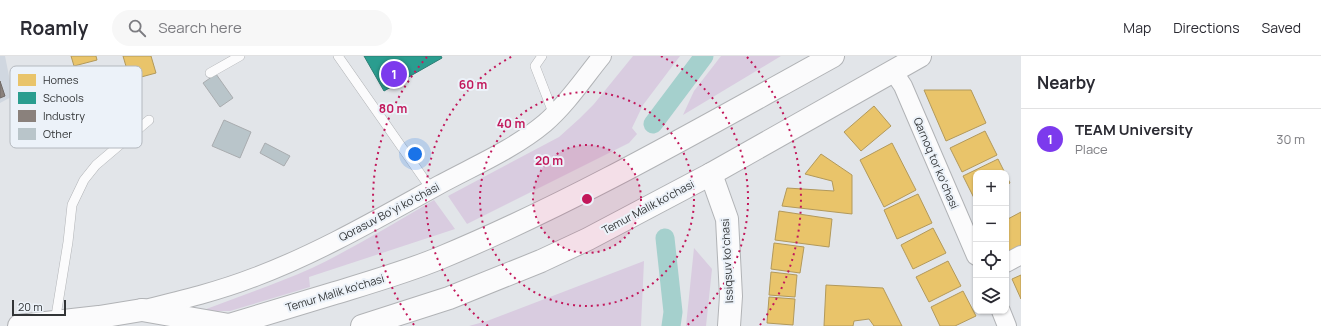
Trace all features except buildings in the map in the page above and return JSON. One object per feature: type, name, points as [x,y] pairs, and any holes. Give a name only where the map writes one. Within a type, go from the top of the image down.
[{"type":"main road","name":"Temur Malik ko'chasi","points":[[228,326],[392,275],[438,258],[533,217],[637,164],[833,56]]},
{"type":"main road","name":"Temur Malik ko'chasi","points":[[362,326],[449,298],[528,267],[588,239],[711,174],[920,56]]},
{"type":"main road","name":"Issiqsuv koʻchasi","points":[[711,174],[726,219],[731,296],[729,326]]},
{"type":"main road","points":[[19,326],[99,317],[142,310],[228,326]]},
{"type":"street","name":"Qorasuv Bo‘yi koʻchasi","points":[[142,310],[231,286],[280,267],[360,228],[510,147],[554,115],[602,56]]},
{"type":"street","name":"Qarnoq tor koʻchasi","points":[[893,71],[902,86],[973,249]]},
{"type":"street","points":[[1009,262],[1021,256]]},
{"type":"street","points":[[1002,314],[1008,326]]},
{"type":"lane","points":[[210,73],[240,56]]},
{"type":"lane","points":[[338,56],[431,190]]},
{"type":"lane","points":[[542,56],[535,66],[554,115]]},
{"type":"lane","points":[[142,126],[149,120]]},
{"type":"lane","points":[[55,322],[68,242],[72,205],[84,180],[96,165],[116,148]]},
{"type":"shaded area","points":[[0,56],[5,56],[10,81],[10,98],[0,103]]},
{"type":"shaded area","points":[[633,56],[680,56],[643,105],[632,128],[637,134],[629,143],[467,224],[448,196],[559,137],[594,104]]},
{"type":"shaded area","points":[[721,56],[781,56],[683,115],[694,91]]},
{"type":"shaded area","points":[[434,200],[455,229],[309,277],[310,287],[230,311],[201,311],[312,268],[359,244]]},
{"type":"shaded area","points":[[694,248],[712,269],[706,326],[686,326]]},
{"type":"shaded area","points":[[644,261],[641,326],[469,326],[487,321]]},
{"type":"waterway","points":[[653,124],[704,56]]},
{"type":"waterway","points":[[665,238],[673,312],[671,326]]},
{"type":"place","name":"TEAM University","points":[[394,74]]}]
